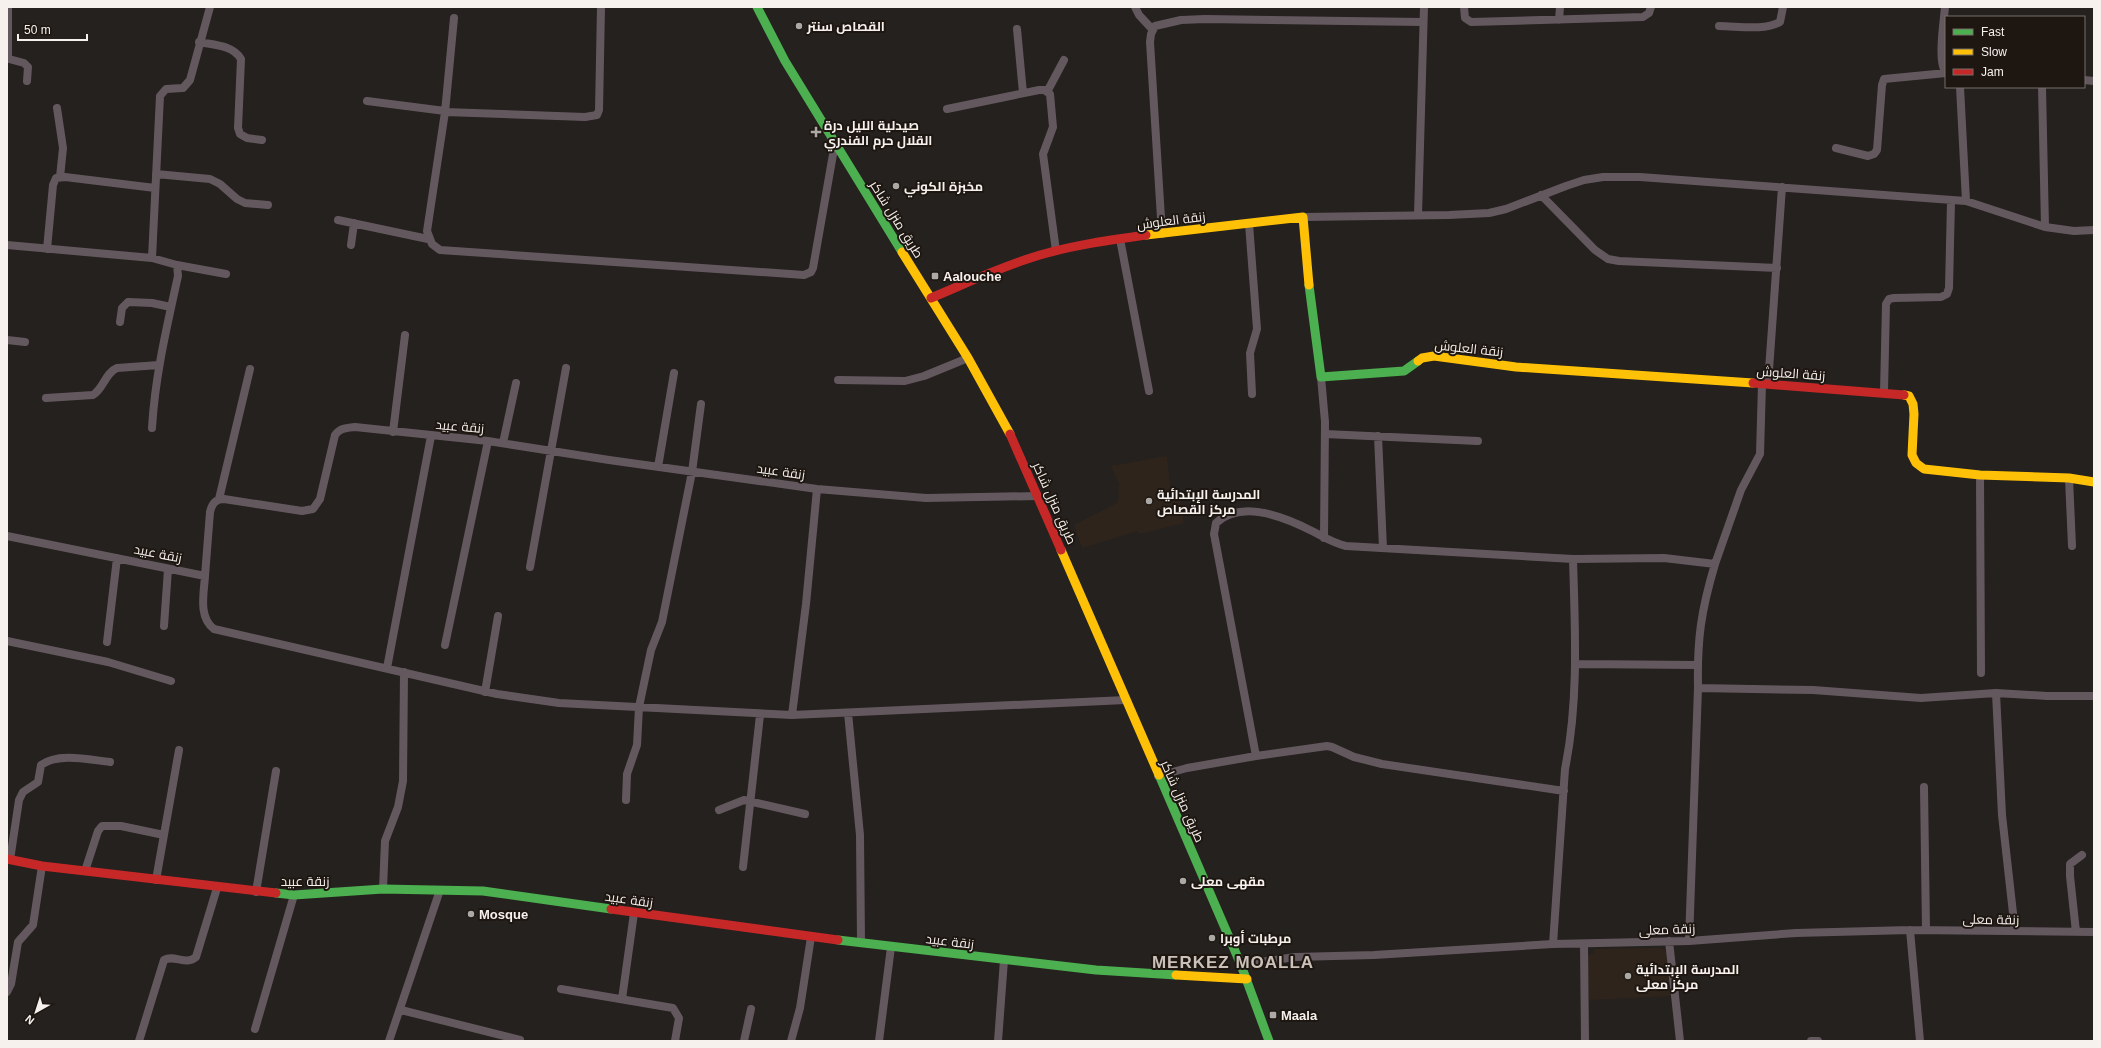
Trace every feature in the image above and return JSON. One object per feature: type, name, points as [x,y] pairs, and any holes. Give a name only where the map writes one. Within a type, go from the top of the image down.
[{"type":"street","points":[[8,7],[8,56],[9,59],[24,63],[28,66],[27,81]]},
{"type":"street","points":[[152,258],[160,96],[166,89],[183,88],[188,84],[192,76],[210,7]]},
{"type":"street","points":[[367,101],[445,112],[585,117],[597,115],[599,110],[601,7]]},
{"type":"street","name":"طريق منزل شاكر","points":[[757,7],[785,61],[968,358],[1007,428],[1242,965],[1269,1041]]},
{"type":"street","points":[[1135,7],[1139,15],[1152,29]]},
{"type":"street","points":[[1418,216],[1424,7]]},
{"type":"street","points":[[1464,7],[1465,18],[1471,22],[1643,17],[1649,13],[1651,7]]},
{"type":"street","points":[[1559,20],[1560,7]]},
{"type":"street","points":[[1719,26],[1767,27],[1775,25],[1780,22],[1784,7]]},
{"type":"street","points":[[1945,7],[1941,59],[1942,68],[1945,72]]},
{"type":"street","points":[[454,18],[445,112],[428,223],[428,239],[434,247],[445,251],[804,275],[811,272],[813,268],[835,143]]},
{"type":"street","points":[[1162,234],[1150,42],[1152,29],[1159,24],[1187,20],[1423,22]]},
{"type":"street","points":[[1017,29],[1023,93]]},
{"type":"street","points":[[200,42],[232,49],[237,52],[241,60],[238,128],[240,134],[247,138],[262,140]]},
{"type":"street","points":[[1047,92],[1064,60]]},
{"type":"street","points":[[1836,148],[1868,156],[1874,154],[1877,150],[1882,85],[1884,79],[1945,73]]},
{"type":"street","points":[[1960,88],[1966,201]]},
{"type":"street","points":[[2042,88],[2045,227]]},
{"type":"street","points":[[947,109],[1039,90],[1047,92],[1051,96],[1052,128],[1043,154],[1056,251]]},
{"type":"street","points":[[57,108],[63,148],[60,177]]},
{"type":"street","points":[[156,174],[210,179],[220,184],[237,199],[245,203],[268,205]]},
{"type":"street","points":[[47,249],[53,185],[56,178],[60,177],[155,188]]},
{"type":"street","points":[[1324,538],[1325,434],[1303,217],[1418,216],[1496,212],[1572,184],[1603,178],[1640,177],[1782,187],[1951,202],[1966,201],[2045,227],[2074,231],[2094,230]]},
{"type":"street","points":[[1689,941],[1698,688],[1697,665],[1700,619],[1715,564],[1741,490],[1760,454],[1765,384],[1777,268],[1782,187]]},
{"type":"street","points":[[1541,195],[1595,250],[1608,259],[1619,261],[1777,268]]},
{"type":"street","points":[[1884,392],[1886,304],[1889,300],[1894,298],[1941,297],[1947,294],[1949,288],[1951,202]]},
{"type":"street","name":"زنقة العلوش","points":[[931,298],[1008,266],[1056,251],[1120,239],[1303,217]]},
{"type":"street","points":[[338,220],[428,239]]},
{"type":"street","points":[[351,245],[354,224]]},
{"type":"street","points":[[1249,224],[1257,329],[1250,353],[1252,394]]},
{"type":"street","points":[[1120,239],[1149,391]]},
{"type":"street","points":[[7,245],[152,258],[177,265],[226,274]]},
{"type":"street","points":[[152,428],[154,393],[178,276],[177,265]]},
{"type":"street","points":[[120,322],[122,308],[128,302],[152,303],[171,307]]},
{"type":"street","points":[[393,432],[405,335]]},
{"type":"street","points":[[7,340],[25,342]]},
{"type":"street","name":"زنقة العلوش","points":[[1320,377],[1404,371],[1422,358],[1434,356],[1516,367],[1906,394],[1914,403],[1913,462],[1924,470],[2069,478],[2094,482]]},
{"type":"street","points":[[838,380],[905,381],[924,376],[968,358]]},
{"type":"street","points":[[46,398],[93,395],[98,391],[112,370],[117,368],[159,365]]},
{"type":"street","points":[[530,567],[566,368]]},
{"type":"street","points":[[250,370],[219,499],[213,503],[210,512],[205,576],[204,617],[208,625],[214,629],[485,692],[543,702],[760,715],[792,715],[1126,700]]},
{"type":"street","points":[[658,467],[674,373]]},
{"type":"street","points":[[503,443],[516,383]]},
{"type":"street","points":[[626,800],[627,774],[637,745],[638,707],[651,650],[662,622],[692,472],[701,404]]},
{"type":"street","name":"زنقة عبيد","points":[[219,499],[309,510],[317,506],[320,499],[333,442],[339,430],[355,427],[503,443],[692,472],[817,489],[926,498],[1038,496]]},
{"type":"street","points":[[1325,434],[1478,441]]},
{"type":"street","points":[[387,668],[431,436]]},
{"type":"street","points":[[1378,436],[1383,548]]},
{"type":"street","points":[[445,645],[488,441]]},
{"type":"street","points":[[1980,474],[1981,673]]},
{"type":"street","points":[[2069,478],[2072,546]]},
{"type":"street","points":[[792,715],[806,604],[817,489]]},
{"type":"street","points":[[1256,756],[1214,534],[1216,523],[1222,517],[1234,513],[1255,512],[1267,514],[1294,523],[1334,544],[1346,546],[1573,558],[1664,558],[1715,564]]},
{"type":"street","name":"زنقة عبيد","points":[[7,536],[205,576]]},
{"type":"street","points":[[107,642],[117,558]]},
{"type":"street","points":[[1554,944],[1564,791],[1576,664],[1573,558]]},
{"type":"street","points":[[164,626],[168,569]]},
{"type":"street","points":[[485,692],[498,616]]},
{"type":"street","points":[[7,641],[108,662],[171,681]]},
{"type":"street","points":[[1576,664],[1697,665]]},
{"type":"street","points":[[383,889],[385,841],[398,808],[403,781],[404,672]]},
{"type":"street","points":[[1698,688],[1813,690],[1921,698],[1996,693],[2047,696],[2094,696]]},
{"type":"street","points":[[1996,693],[2002,815],[2015,931]]},
{"type":"street","points":[[848,713],[860,835],[861,942]]},
{"type":"street","points":[[743,867],[760,715]]},
{"type":"street","points":[[1158,776],[1187,768],[1256,756],[1329,746],[1354,757],[1382,764],[1564,791]]},
{"type":"street","points":[[156,880],[179,750]]},
{"type":"street","points":[[9,859],[19,800],[23,792],[38,782],[41,765],[48,760],[76,758],[110,762]]},
{"type":"street","points":[[256,892],[276,771]]},
{"type":"street","points":[[1924,787],[1926,930]]},
{"type":"street","points":[[719,810],[742,800],[751,800],[805,814]]},
{"type":"street","points":[[85,871],[98,831],[102,826],[121,826],[164,835]]},
{"type":"street","points":[[2076,932],[2070,864],[2082,855]]},
{"type":"street","name":"زنقة عبيد","points":[[9,859],[42,866],[217,888],[294,895],[383,889],[482,891],[811,937],[1004,960],[1096,970],[1247,979]]},
{"type":"street","points":[[7,992],[12,984],[18,942],[33,925],[42,866]]},
{"type":"street","points":[[139,1041],[164,960],[168,958],[187,961],[193,960],[196,957],[217,888]]},
{"type":"street","points":[[389,1041],[401,1010],[440,890]]},
{"type":"street","points":[[255,1029],[294,895]]},
{"type":"street","points":[[622,999],[634,913]]},
{"type":"street","points":[[1910,930],[1920,1041]]},
{"type":"street","name":"زنقة معلى","points":[[1242,965],[1295,957],[1374,955],[1554,944],[1689,941],[1796,932],[1910,930],[2094,932]]},
{"type":"street","points":[[791,1041],[800,1008],[811,937]]},
{"type":"street","points":[[1669,941],[1680,1041]]},
{"type":"street","points":[[1584,944],[1585,1041]]},
{"type":"street","points":[[879,1041],[891,947]]},
{"type":"street","points":[[998,1041],[1004,960]]},
{"type":"street","points":[[561,988],[673,1008],[679,1018],[675,1041]]},
{"type":"street","points":[[744,1041],[751,1009]]},
{"type":"street","points":[[401,1010],[520,1040]]},
{"type":"street","points":[[1812,1041],[1818,1041]]},
{"type":"shaded area","name":"المدرسة الإبتدائية مركز القصاص","points":[[1167,456],[1171,495],[1179,495],[1184,523],[1139,534],[1138,531],[1082,548],[1074,525],[1117,503],[1119,498],[1118,487],[1120,486],[1111,466]]},
{"type":"shaded area","name":"المدرسة الإبتدائية مركز معلى","points":[[1661,948],[1666,951],[1671,996],[1589,1000],[1587,955],[1594,954],[1594,949]]},
{"type":"traffic: fast","points":[[757,7],[785,61],[902,252]]},
{"type":"traffic: fast","points":[[1309,285],[1321,377],[1404,371],[1418,361]]},
{"type":"traffic: fast","points":[[1159,775],[1241,965],[1269,1041]]},
{"type":"traffic: fast","points":[[276,893],[294,895],[383,889],[483,891],[611,909]]},
{"type":"traffic: fast","points":[[838,940],[1096,970],[1176,975]]},
{"type":"traffic: slow","points":[[1146,235],[1303,217],[1309,285]]},
{"type":"traffic: slow","points":[[902,252],[968,358],[1010,434]]},
{"type":"traffic: slow","points":[[1418,361],[1422,358],[1434,356],[1516,367],[1753,383]]},
{"type":"traffic: slow","points":[[1904,395],[1909,396],[1913,404],[1912,455],[1916,463],[1924,469],[1980,475],[2069,478],[2094,482]]},
{"type":"traffic: slow","points":[[1061,550],[1159,775]]},
{"type":"traffic: slow","points":[[1176,975],[1247,979]]},
{"type":"traffic: jam","points":[[931,298],[998,269],[1053,251],[1146,235]]},
{"type":"traffic: jam","points":[[1753,383],[1904,395]]},
{"type":"traffic: jam","points":[[1010,434],[1061,550]]},
{"type":"traffic: jam","points":[[7,859],[42,866],[276,893]]},
{"type":"traffic: jam","points":[[611,909],[838,940]]},
{"type":"place","name":"القصاص سنتر","points":[[799,26]]},
{"type":"place","name":"صيدلية الليل درة القلال حرم الفندري","points":[[816,132]]},
{"type":"place","name":"مخبزة الكوني","points":[[896,186]]},
{"type":"place","name":"Aalouche","points":[[935,276]]},
{"type":"place","name":"المدرسة الإبتدائية مركز القصاص","points":[[1149,501]]},
{"type":"place","name":"مقهى معلى","points":[[1183,881]]},
{"type":"place","name":"Mosque","points":[[471,914]]},
{"type":"place","name":"مرطبات أوبرا","points":[[1212,938]]},
{"type":"place","name":"المدرسة الإبتدائية مركز معلى","points":[[1628,976]]},
{"type":"place","name":"Maala","points":[[1273,1015]]},
{"type":"district","name":"MERKEZ MOALLA","points":[[1233,962]]}]
